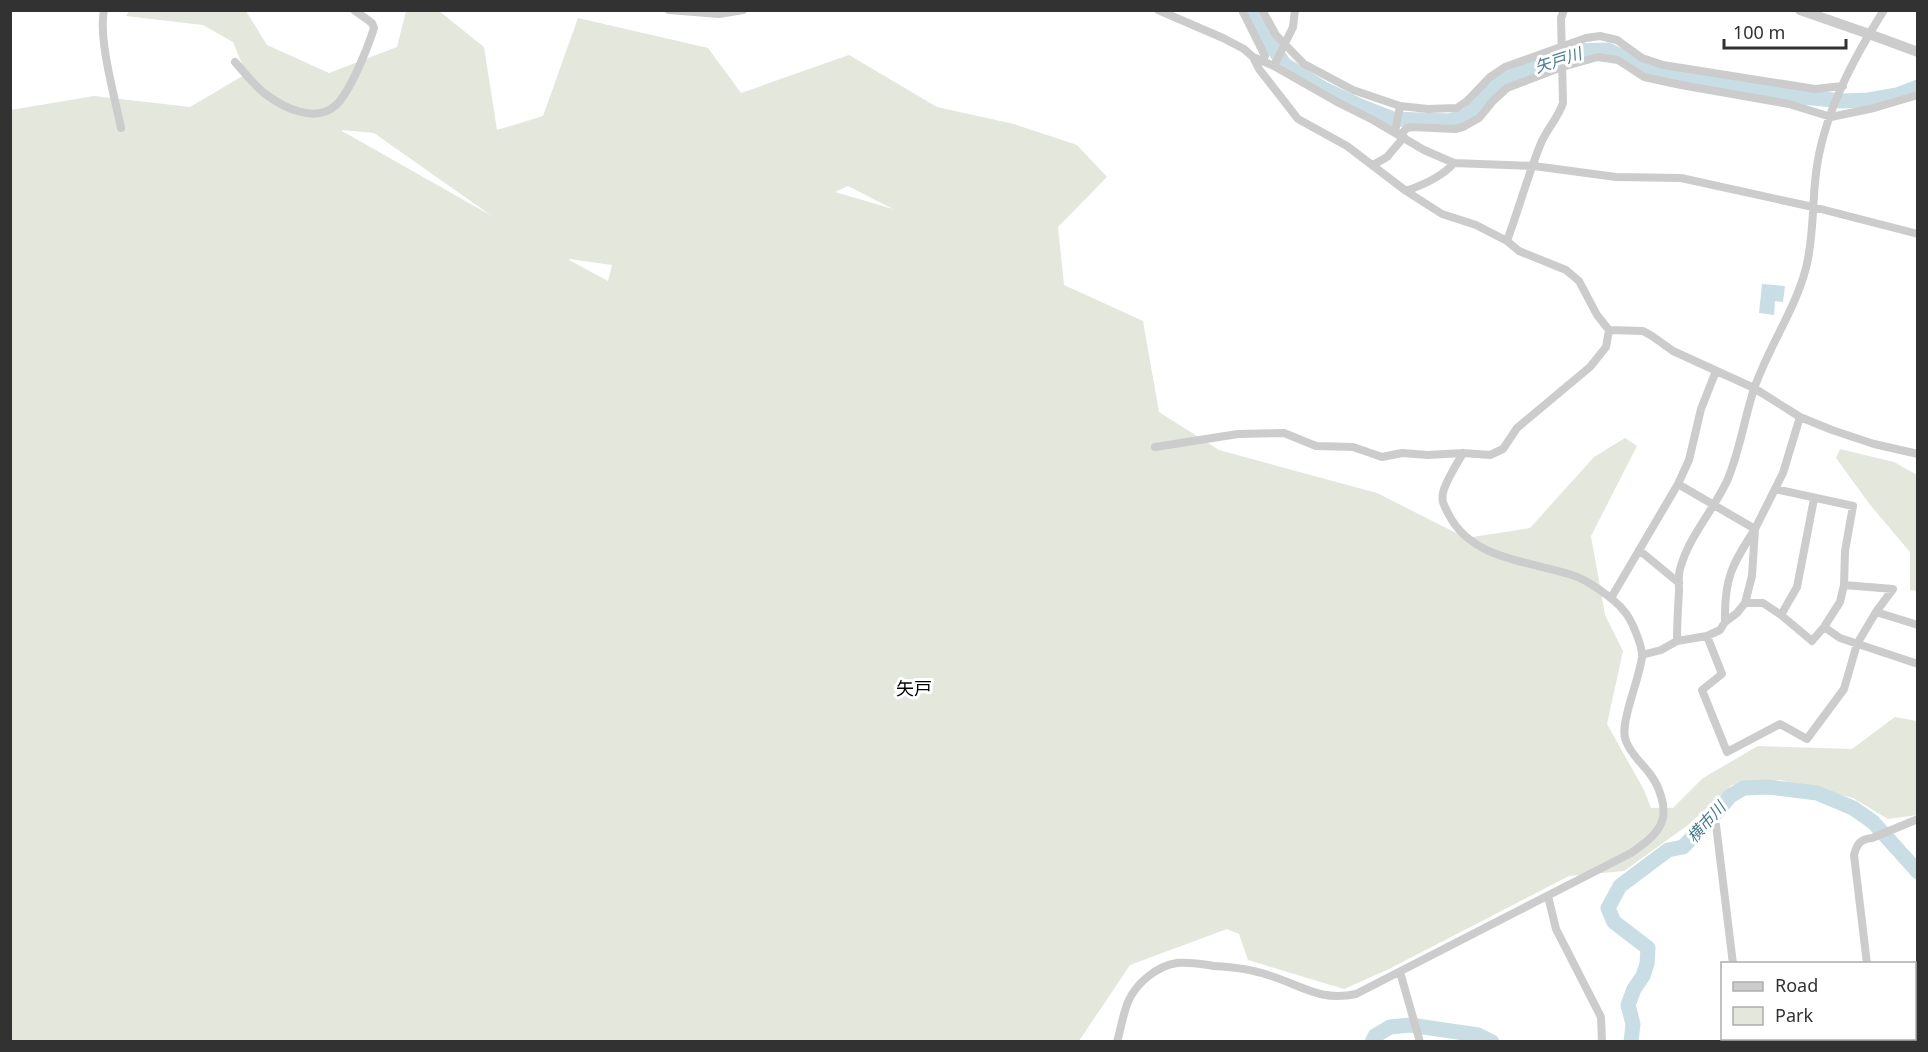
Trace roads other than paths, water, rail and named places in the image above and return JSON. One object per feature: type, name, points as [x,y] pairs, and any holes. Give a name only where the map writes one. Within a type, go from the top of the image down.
[{"type":"street","points":[[104,10],[103,36],[121,128]]},
{"type":"street","points":[[235,62],[265,94],[287,108],[309,113],[326,111],[340,99],[363,59],[374,28],[372,23],[354,10]]},
{"type":"street","points":[[669,10],[719,14],[743,10]]},
{"type":"street","points":[[1158,10],[1223,38],[1244,49],[1253,57],[1274,66],[1432,155],[1454,163],[1534,165],[1616,177],[1681,178],[1917,232]]},
{"type":"street","points":[[1242,10],[1265,56],[1263,61]]},
{"type":"street","points":[[1262,10],[1276,35],[1304,64],[1353,90],[1400,106],[1428,109],[1457,108],[1490,77],[1505,67],[1562,45],[1600,36],[1617,40],[1642,58],[1663,65],[1815,89],[1843,86]]},
{"type":"street","points":[[1274,66],[1293,27],[1295,10]]},
{"type":"street","points":[[1507,241],[1547,130],[1559,115],[1563,103],[1561,18],[1564,10]]},
{"type":"street","points":[[1800,10],[1917,52]]},
{"type":"street","points":[[1677,641],[1679,572],[1686,549],[1714,506],[1727,480],[1738,452],[1754,388],[1806,269],[1820,151],[1831,114],[1869,33],[1884,10]]},
{"type":"street","points":[[1155,447],[1238,434],[1284,433],[1316,446],[1353,447],[1382,457],[1402,453],[1491,455],[1503,449],[1517,428],[1590,367],[1606,347],[1609,330],[1597,315],[1579,281],[1566,270],[1519,251],[1507,241],[1476,225],[1442,214],[1406,191],[1347,146],[1298,119],[1259,69],[1253,57]]},
{"type":"street","points":[[1373,165],[1387,157],[1399,135],[1407,128],[1463,128],[1479,118],[1507,88],[1562,67],[1598,57],[1618,60],[1644,77],[1831,114],[1874,108],[1917,95]]},
{"type":"street","points":[[1399,135],[1400,106]]},
{"type":"street","points":[[1406,191],[1449,170],[1454,163]]},
{"type":"street","points":[[1609,330],[1643,331],[1673,351],[1754,388],[1800,417],[1874,444],[1917,454]]},
{"type":"street","points":[[1611,598],[1678,484],[1689,460],[1701,409],[1716,370]]},
{"type":"street","points":[[1725,622],[1724,600],[1727,580],[1783,473],[1800,417]]},
{"type":"street","points":[[1117,1041],[1129,1000],[1139,985],[1151,974],[1176,963],[1256,971],[1316,994],[1332,996],[1356,994],[1631,854],[1650,839],[1662,821],[1663,803],[1658,788],[1625,740],[1625,721],[1642,655],[1632,624],[1625,611],[1611,598],[1574,575],[1500,556],[1483,549],[1470,539],[1452,521],[1442,502],[1443,492],[1463,453]]},
{"type":"street","points":[[1678,484],[1755,529]]},
{"type":"street","points":[[1745,603],[1763,603],[1812,641],[1840,602],[1845,585],[1845,551],[1853,506],[1775,489]]},
{"type":"street","points":[[1781,615],[1797,587],[1814,499]]},
{"type":"street","points":[[1642,655],[1660,650],[1677,641],[1707,636],[1720,630],[1725,622],[1737,613],[1745,603],[1752,576],[1755,529]]},
{"type":"street","points":[[1639,550],[1679,583]]},
{"type":"street","points":[[1707,636],[1722,674],[1702,690],[1727,752],[1780,724],[1807,739],[1844,689],[1857,644],[1876,612],[1893,590],[1845,585]]},
{"type":"street","points":[[1876,612],[1917,625]]},
{"type":"street","points":[[1824,627],[1840,638],[1917,664]]},
{"type":"street","points":[[1868,962],[1854,855],[1857,844],[1864,839],[1872,838],[1917,819]]},
{"type":"street","points":[[1716,825],[1733,962]]},
{"type":"street","points":[[1548,896],[1556,929],[1601,1017],[1602,1041]]},
{"type":"street","points":[[1400,972],[1419,1039]]},
{"type":"water","points":[[1762,284],[1785,286],[1783,302],[1775,301],[1774,315],[1759,313]]},
{"type":"waterway","name":"矢戸川","points":[[1248,10],[1284,64],[1324,89],[1393,119],[1449,121],[1467,116],[1496,83],[1576,51],[1608,50],[1647,72],[1793,96],[1843,101],[1868,100],[1897,95],[1918,87]]},
{"type":"waterway","name":"横市川","points":[[1631,1042],[1633,1024],[1628,1005],[1634,989],[1643,976],[1647,964],[1648,948],[1614,922],[1608,908],[1620,886],[1668,850],[1683,847],[1730,796],[1744,788],[1767,787],[1817,793],[1853,808],[1873,822],[1918,872]]},
{"type":"waterway","name":"横市川","points":[[1372,1042],[1375,1036],[1390,1027],[1410,1025],[1478,1035],[1492,1042]]},
{"type":"district","name":"矢戸","points":[[914,688]]}]
